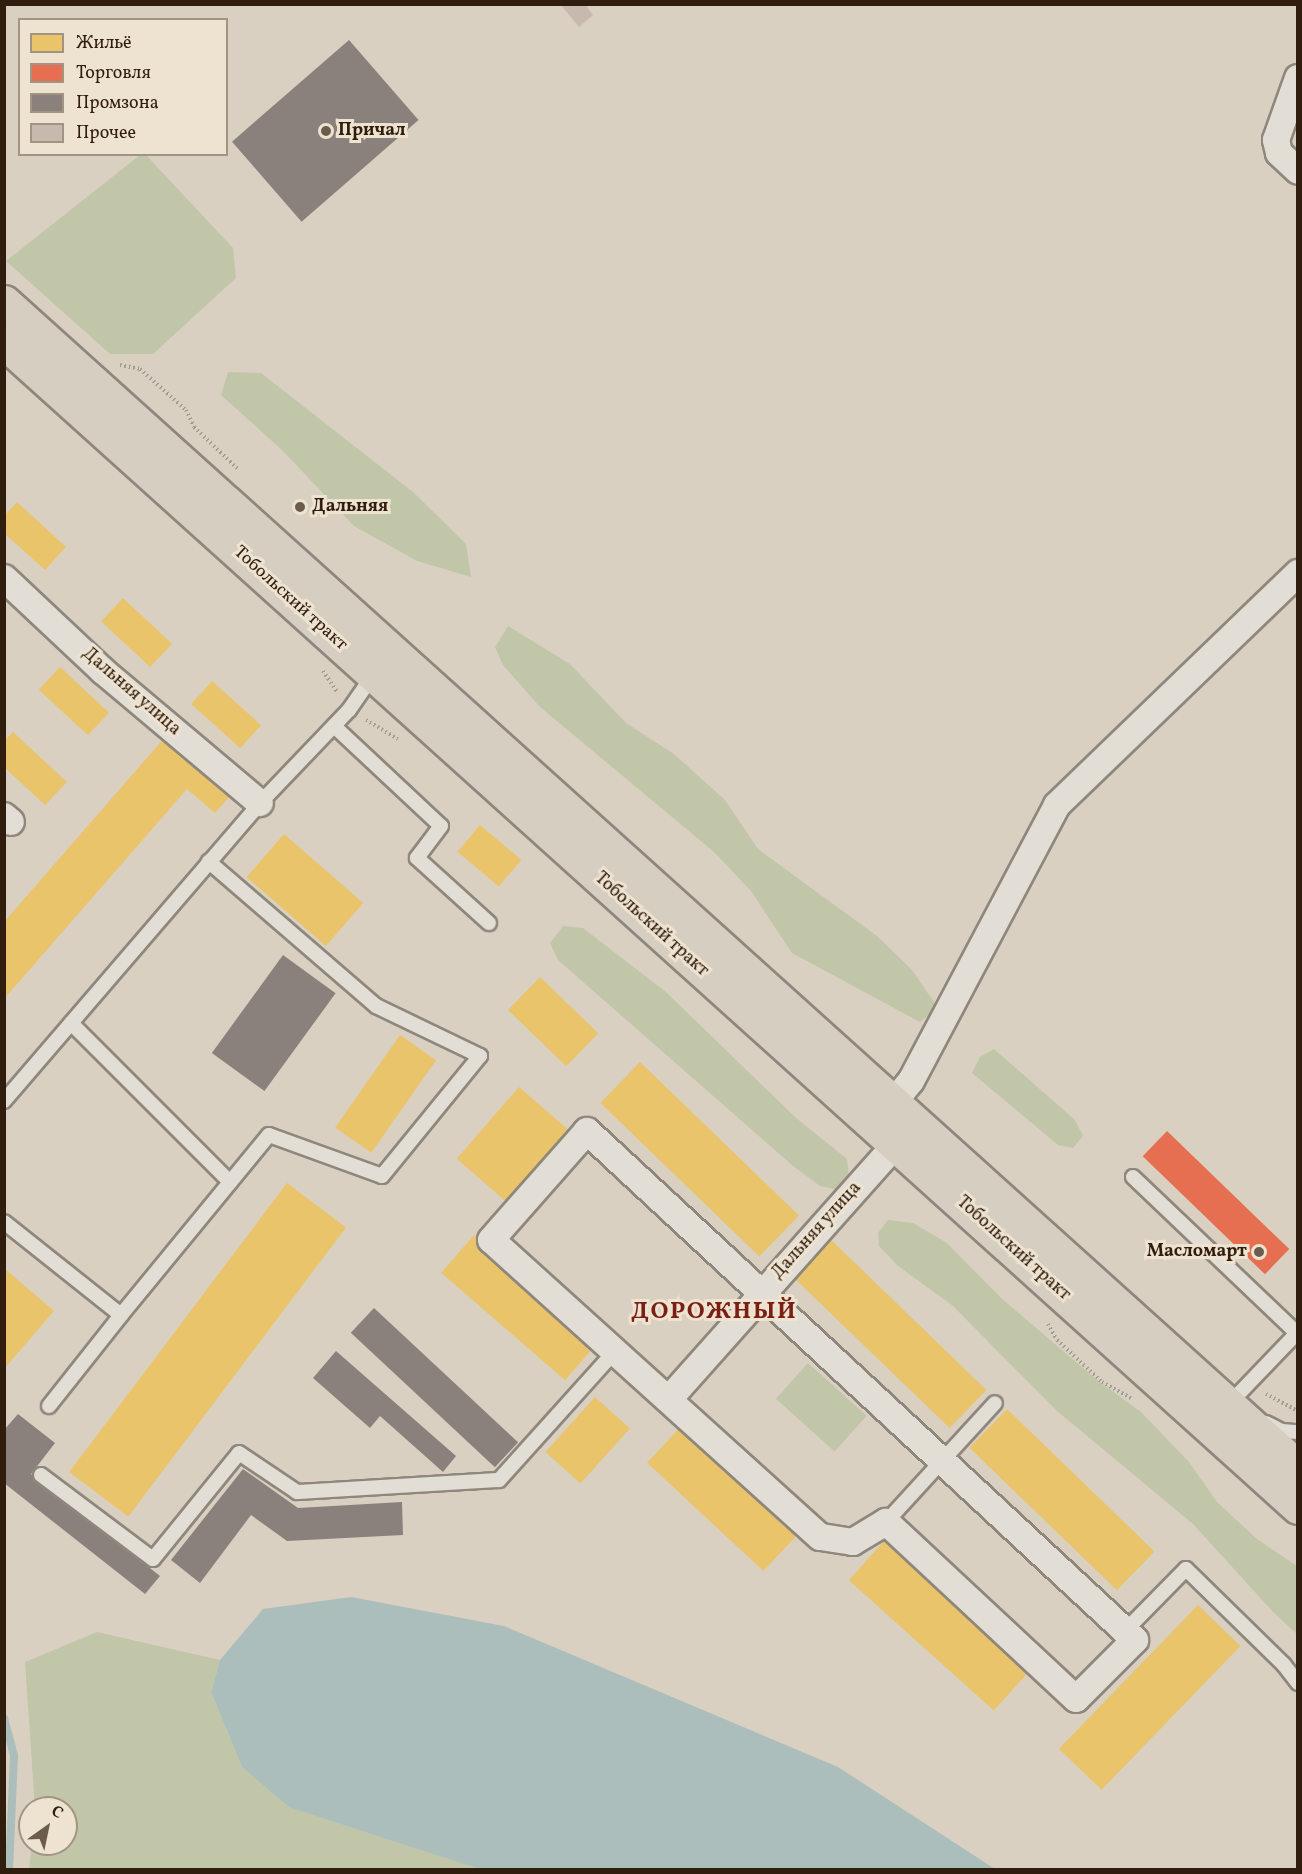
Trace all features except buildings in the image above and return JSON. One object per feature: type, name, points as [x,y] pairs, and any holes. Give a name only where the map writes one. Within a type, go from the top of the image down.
[{"type":"main road","name":"Тобольский тракт","points":[[4,302],[895,1145],[1298,1507]]},
{"type":"main road","name":"Тобольский тракт","points":[[4,342],[384,663],[893,1103],[1298,1467]]},
{"type":"street","points":[[1298,78],[1276,140],[1279,153],[1298,171]]},
{"type":"street","points":[[893,1103],[911,1081],[1058,805],[1298,573]]},
{"type":"street","name":"Дальняя улица","points":[[4,578],[103,671],[260,803]]},
{"type":"street","points":[[587,1131],[762,1291],[1135,1640],[1076,1699],[886,1522],[853,1542],[820,1537],[490,1240],[587,1131]]},
{"type":"street","name":"Дальняя улица","points":[[669,1399],[762,1291],[895,1145]]},
{"type":"lane","points":[[4,1101],[260,803],[334,726],[384,663]]},
{"type":"lane","points":[[334,726],[441,826],[417,858],[489,923]]},
{"type":"lane","points":[[49,1406],[269,1135],[382,1176],[480,1056],[376,1006],[209,862]]},
{"type":"lane","points":[[71,1023],[230,1182]]},
{"type":"lane","points":[[1133,1177],[1297,1333],[1228,1405],[1282,1431],[1298,1432]]},
{"type":"lane","points":[[4,1222],[121,1315]]},
{"type":"lane","points":[[41,1475],[153,1559],[239,1453],[297,1492],[499,1480],[615,1351]]},
{"type":"lane","points":[[886,1522],[995,1402]]},
{"type":"lane","points":[[1125,1631],[1186,1569],[1284,1665],[1298,1683]]},
{"type":"green space","points":[[139,156],[147,156],[233,248],[236,278],[153,354],[110,354],[6,261]]},
{"type":"green space","points":[[228,372],[261,373],[413,492],[466,544],[471,577],[417,561],[354,526],[283,451],[221,395]]},
{"type":"green space","points":[[508,626],[570,664],[626,723],[674,754],[725,800],[758,849],[877,936],[912,970],[936,1005],[930,1014],[920,1022],[792,953],[751,891],[714,852],[540,707],[503,665],[495,647]]},
{"type":"green space","points":[[563,926],[583,928],[666,992],[795,1117],[847,1159],[849,1178],[839,1190],[820,1186],[793,1166],[558,960],[550,943]]},
{"type":"green space","points":[[994,1049],[1075,1120],[1083,1136],[1073,1148],[1058,1145],[972,1073],[980,1057]]},
{"type":"green space","points":[[888,1220],[913,1223],[947,1243],[1000,1297],[1097,1380],[1141,1412],[1189,1462],[1217,1502],[1257,1539],[1297,1566],[1297,1634],[1274,1613],[1193,1524],[1057,1411],[952,1305],[898,1266],[879,1246],[878,1233]]},
{"type":"green space","points":[[808,1363],[867,1416],[835,1452],[776,1399]]},
{"type":"green space","points":[[97,1632],[220,1660],[211,1692],[242,1767],[289,1806],[479,1869],[29,1869],[31,1856],[78,1856],[78,1796],[34,1796],[25,1662]]},
{"type":"shaded area","points":[[351,1597],[504,1626],[838,1767],[995,1869],[479,1869],[289,1807],[242,1767],[211,1692],[220,1660],[263,1609]]},
{"type":"waterway","points":[[4,1718],[14,1756],[9,1870]]},
{"type":"place","name":"Причал","points":[[326,131]]},
{"type":"place","name":"Дальняя","points":[[300,507]]},
{"type":"place","name":"Масломарт","points":[[1259,1252]]},
{"type":"district","name":"ДОРОЖНЫЙ","points":[[714,1313]]}]
